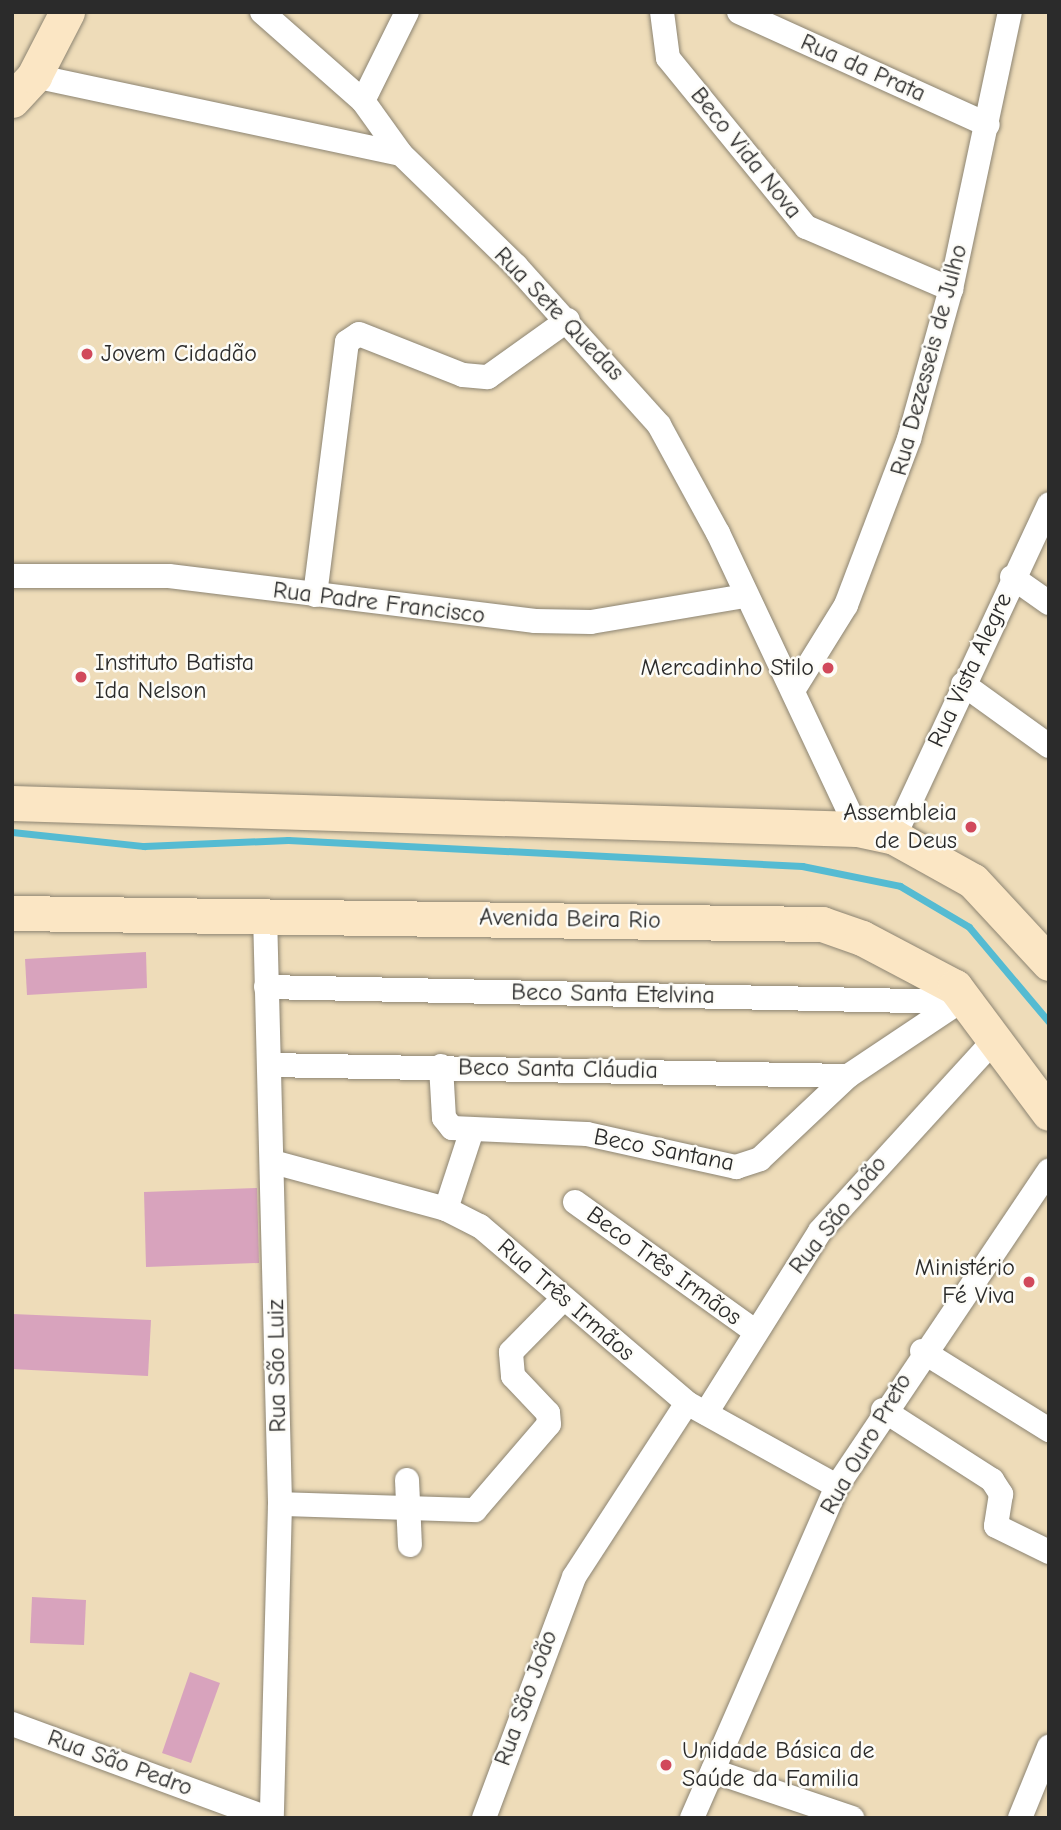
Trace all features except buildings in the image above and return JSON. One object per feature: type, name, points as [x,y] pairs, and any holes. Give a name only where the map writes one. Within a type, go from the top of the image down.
[{"type":"street","points":[[67,12],[23,88],[401,154]]},
{"type":"street","points":[[262,12],[363,101],[401,154]]},
{"type":"street","points":[[363,101],[407,12]]},
{"type":"street","name":"Beco Vida Nova","points":[[662,12],[668,58],[806,228],[951,289]]},
{"type":"street","name":"Rua da Prata","points":[[739,12],[988,125]]},
{"type":"street","name":"Rua Dezesseis de Julho","points":[[794,689],[869,554],[951,289],[1010,12]]},
{"type":"street","name":"Rua Sete Quedas","points":[[401,154],[568,320],[659,425],[794,689],[857,829]]},
{"type":"street","points":[[315,595],[341,357],[359,334],[476,379],[488,377],[568,320]]},
{"type":"street","name":"Rua Vista Alegre","points":[[894,837],[1012,578],[1049,504]]},
{"type":"street","name":"Rua Padre Francisco","points":[[12,576],[169,576],[478,617],[591,622],[745,596]]},
{"type":"street","points":[[1012,578],[1049,603]]},
{"type":"street","points":[[963,684],[1049,746]]},
{"type":"street","points":[[12,803],[857,829],[894,837],[973,881],[1045,950]]},
{"type":"street","name":"Avenida Beira Rio","points":[[12,913],[805,922],[862,937],[964,1000],[996,1038],[1049,1113]]},
{"type":"street","name":"Rua São Luiz","points":[[265,914],[280,1504],[270,1818]]},
{"type":"street","name":"Beco Santa Etelvina","points":[[266,987],[964,1000]]},
{"type":"street","name":"Beco Santana","points":[[441,1066],[444,1118],[452,1128],[587,1135],[736,1167],[760,1159],[848,1076],[964,1000]]},
{"type":"street","name":"Rua São João","points":[[484,1818],[574,1577],[857,1184],[996,1038]]},
{"type":"street","name":"Beco Santa Cláudia","points":[[269,1065],[441,1066],[848,1076]]},
{"type":"street","points":[[446,1209],[472,1130]]},
{"type":"street","name":"Rua Três Irmãos","points":[[273,1162],[446,1209],[480,1226],[562,1299],[696,1408],[836,1486]]},
{"type":"street","name":"Rua Ouro Preto","points":[[692,1818],[836,1486],[922,1351],[1049,1171]]},
{"type":"street","name":"Beco Três Irmãos","points":[[575,1202],[753,1330]]},
{"type":"street","points":[[280,1504],[407,1492],[475,1510],[543,1435],[548,1413],[513,1376],[511,1353],[562,1299]]},
{"type":"street","points":[[922,1351],[1049,1430]]},
{"type":"street","points":[[883,1410],[992,1480],[1001,1494],[996,1526],[1049,1552]]},
{"type":"street","points":[[407,1492],[410,1545]]},
{"type":"street","name":"Rua São Pedro","points":[[12,1724],[270,1818]]},
{"type":"street","points":[[1020,1818],[1049,1746]]},
{"type":"street","points":[[713,1771],[852,1818]]},
{"type":"waterway","points":[[12,832],[144,846],[288,840],[802,866],[900,886],[969,927],[1049,1022]]},
{"type":"place","name":"Jovem Cidadão","points":[[87,354]]},
{"type":"place","name":"Mercadinho Stilo","points":[[828,668]]},
{"type":"place","name":"Instituto Batista Ida Nelson","points":[[81,677]]},
{"type":"place","name":"Assembleia de Deus","points":[[971,827]]},
{"type":"place","name":"Ministério Fé Viva","points":[[1029,1282]]},
{"type":"place","name":"Unidade Básica de Saúde da Familia","points":[[666,1765]]}]
